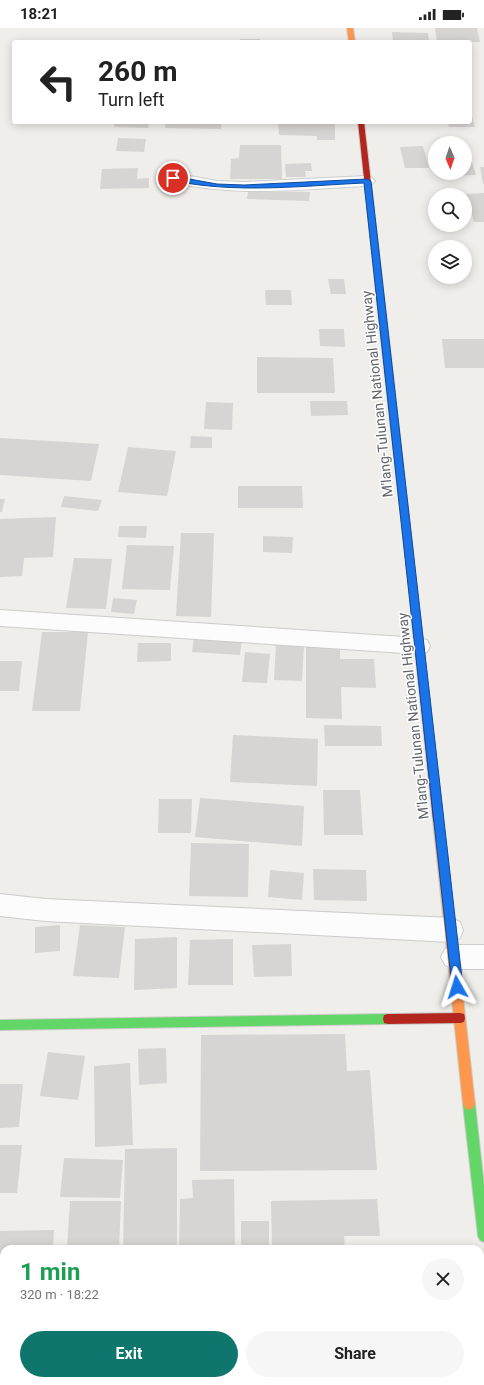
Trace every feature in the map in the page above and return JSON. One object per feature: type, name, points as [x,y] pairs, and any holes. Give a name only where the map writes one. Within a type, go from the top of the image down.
[{"type":"main road","points":[[350,28],[352,40]]},
{"type":"main road","name":"M'lang-Tulunan National Highway","points":[[360,124],[484,1236]]},
{"type":"main road","points":[[0,1025],[460,1018]]},
{"type":"street","points":[[173,178],[217,186],[244,187],[367,181]]},
{"type":"street","points":[[0,618],[419,646]]},
{"type":"street","points":[[0,905],[45,910],[451,930]]},
{"type":"street","points":[[454,957],[484,956]]},
{"type":"building","points":[[435,28],[477,28],[480,42],[472,42],[472,40],[437,40]]},
{"type":"building","points":[[392,32],[428,33],[429,40],[393,40]]},
{"type":"building","points":[[240,39],[260,39],[260,40]]},
{"type":"building","points":[[472,117],[475,127],[449,127],[448,124],[472,124]]},
{"type":"building","points":[[114,124],[149,124],[148,128],[114,127]]},
{"type":"building","points":[[166,124],[222,124],[221,129],[165,128]]},
{"type":"building","points":[[278,124],[335,124],[335,140],[317,140],[317,136],[279,135]]},
{"type":"building","points":[[118,138],[146,139],[144,152],[116,151]]},
{"type":"building","points":[[240,145],[281,145],[282,179],[230,179],[231,159],[239,158]]},
{"type":"building","points":[[423,146],[428,168],[405,168],[400,147]]},
{"type":"building","points":[[472,162],[476,175],[472,175]]},
{"type":"building","points":[[311,163],[312,171],[305,171],[306,177],[286,177],[285,164]]},
{"type":"building","points":[[480,167],[484,167],[484,184],[483,184]]},
{"type":"building","points":[[138,168],[137,179],[149,178],[149,188],[100,189],[102,169]]},
{"type":"building","points":[[248,191],[310,192],[309,201],[247,199]]},
{"type":"building","points":[[484,193],[484,222],[474,222],[472,215],[472,194]]},
{"type":"building","points":[[328,279],[344,279],[346,294],[331,294]]},
{"type":"building","points":[[265,290],[291,290],[292,305],[266,305]]},
{"type":"building","points":[[319,329],[344,329],[345,347],[320,346]]},
{"type":"building","points":[[442,339],[484,339],[484,368],[445,368]]},
{"type":"building","points":[[257,357],[333,358],[335,393],[257,393]]},
{"type":"building","points":[[310,401],[347,401],[348,415],[311,416]]},
{"type":"building","points":[[206,402],[233,403],[232,430],[204,429]]},
{"type":"building","points":[[191,436],[212,437],[212,448],[190,448]]},
{"type":"building","points":[[0,438],[99,444],[91,481],[0,475]]},
{"type":"building","points":[[128,447],[176,451],[167,496],[118,492]]},
{"type":"building","points":[[238,486],[302,486],[303,508],[238,508]]},
{"type":"building","points":[[64,496],[102,500],[98,511],[61,507]]},
{"type":"building","points":[[0,499],[5,499],[2,512],[0,512]]},
{"type":"building","points":[[56,517],[53,557],[24,558],[22,576],[0,577],[0,519]]},
{"type":"building","points":[[119,526],[147,526],[146,538],[118,537]]},
{"type":"building","points":[[181,533],[214,533],[211,617],[176,616]]},
{"type":"building","points":[[263,536],[293,537],[292,553],[263,552]]},
{"type":"building","points":[[127,545],[174,546],[170,590],[122,589]]},
{"type":"building","points":[[74,558],[112,559],[106,609],[66,608]]},
{"type":"building","points":[[113,598],[137,600],[134,614],[111,612]]},
{"type":"building","points":[[42,632],[88,632],[80,711],[32,711]]},
{"type":"building","points":[[194,637],[242,640],[240,655],[192,652]]},
{"type":"building","points":[[138,643],[171,643],[171,661],[137,662]]},
{"type":"building","points":[[276,644],[304,645],[302,681],[274,680]]},
{"type":"building","points":[[306,646],[340,646],[340,659],[374,659],[376,688],[341,687],[342,719],[306,718]]},
{"type":"building","points":[[245,652],[270,654],[267,683],[242,682]]},
{"type":"building","points":[[0,661],[22,661],[19,691],[0,691]]},
{"type":"building","points":[[324,725],[381,726],[382,746],[325,746]]},
{"type":"building","points":[[233,735],[318,739],[317,786],[230,782]]},
{"type":"building","points":[[323,790],[360,790],[363,835],[324,835]]},
{"type":"building","points":[[200,798],[304,806],[302,846],[195,837]]},
{"type":"building","points":[[159,799],[192,799],[191,833],[158,833]]},
{"type":"building","points":[[191,843],[249,844],[248,897],[189,896]]},
{"type":"building","points":[[313,869],[366,870],[367,901],[314,900]]},
{"type":"building","points":[[270,870],[304,873],[302,900],[268,897]]},
{"type":"building","points":[[60,925],[60,951],[35,953],[35,927]]},
{"type":"building","points":[[80,925],[125,927],[119,978],[73,976]]},
{"type":"building","points":[[177,937],[177,988],[134,990],[135,939]]},
{"type":"building","points":[[233,939],[233,985],[188,985],[190,940]]},
{"type":"building","points":[[291,944],[292,976],[254,977],[252,945]]},
{"type":"building","points":[[345,1034],[347,1071],[370,1070],[377,1170],[200,1171],[201,1035]]},
{"type":"building","points":[[166,1048],[167,1083],[139,1085],[138,1049]]},
{"type":"building","points":[[48,1052],[85,1056],[78,1100],[40,1096]]},
{"type":"building","points":[[130,1063],[133,1145],[95,1147],[94,1066]]},
{"type":"building","points":[[0,1084],[23,1084],[19,1127],[0,1128]]},
{"type":"building","points":[[0,1145],[22,1145],[17,1193],[0,1193]]},
{"type":"building","points":[[177,1148],[177,1245],[123,1245],[125,1149]]},
{"type":"building","points":[[64,1158],[123,1160],[120,1198],[60,1197]]},
{"type":"building","points":[[234,1179],[235,1245],[179,1245],[180,1199],[193,1198],[192,1180]]},
{"type":"building","points":[[377,1199],[380,1236],[344,1236],[345,1245],[272,1245],[271,1201]]},
{"type":"building","points":[[70,1201],[121,1201],[119,1245],[67,1245]]},
{"type":"building","points":[[241,1221],[269,1221],[269,1245],[241,1245]]},
{"type":"building","points":[[54,1230],[53,1245],[0,1245],[0,1231]]},
{"type":"traffic: fast","points":[[389,375],[412,580]]},
{"type":"traffic: fast","points":[[0,1025],[388,1019]]},
{"type":"traffic: fast","points":[[469,1104],[484,1236]]},
{"type":"traffic: slow","points":[[350,28],[352,40]]},
{"type":"traffic: slow","points":[[438,820],[469,1104]]},
{"type":"traffic: jam","points":[[361,124],[389,375]]},
{"type":"traffic: jam","points":[[412,580],[438,820]]},
{"type":"traffic: jam","points":[[388,1019],[460,1018]]},
{"type":"route","points":[[173,178],[217,186],[244,187],[367,181],[457,987]]}]
